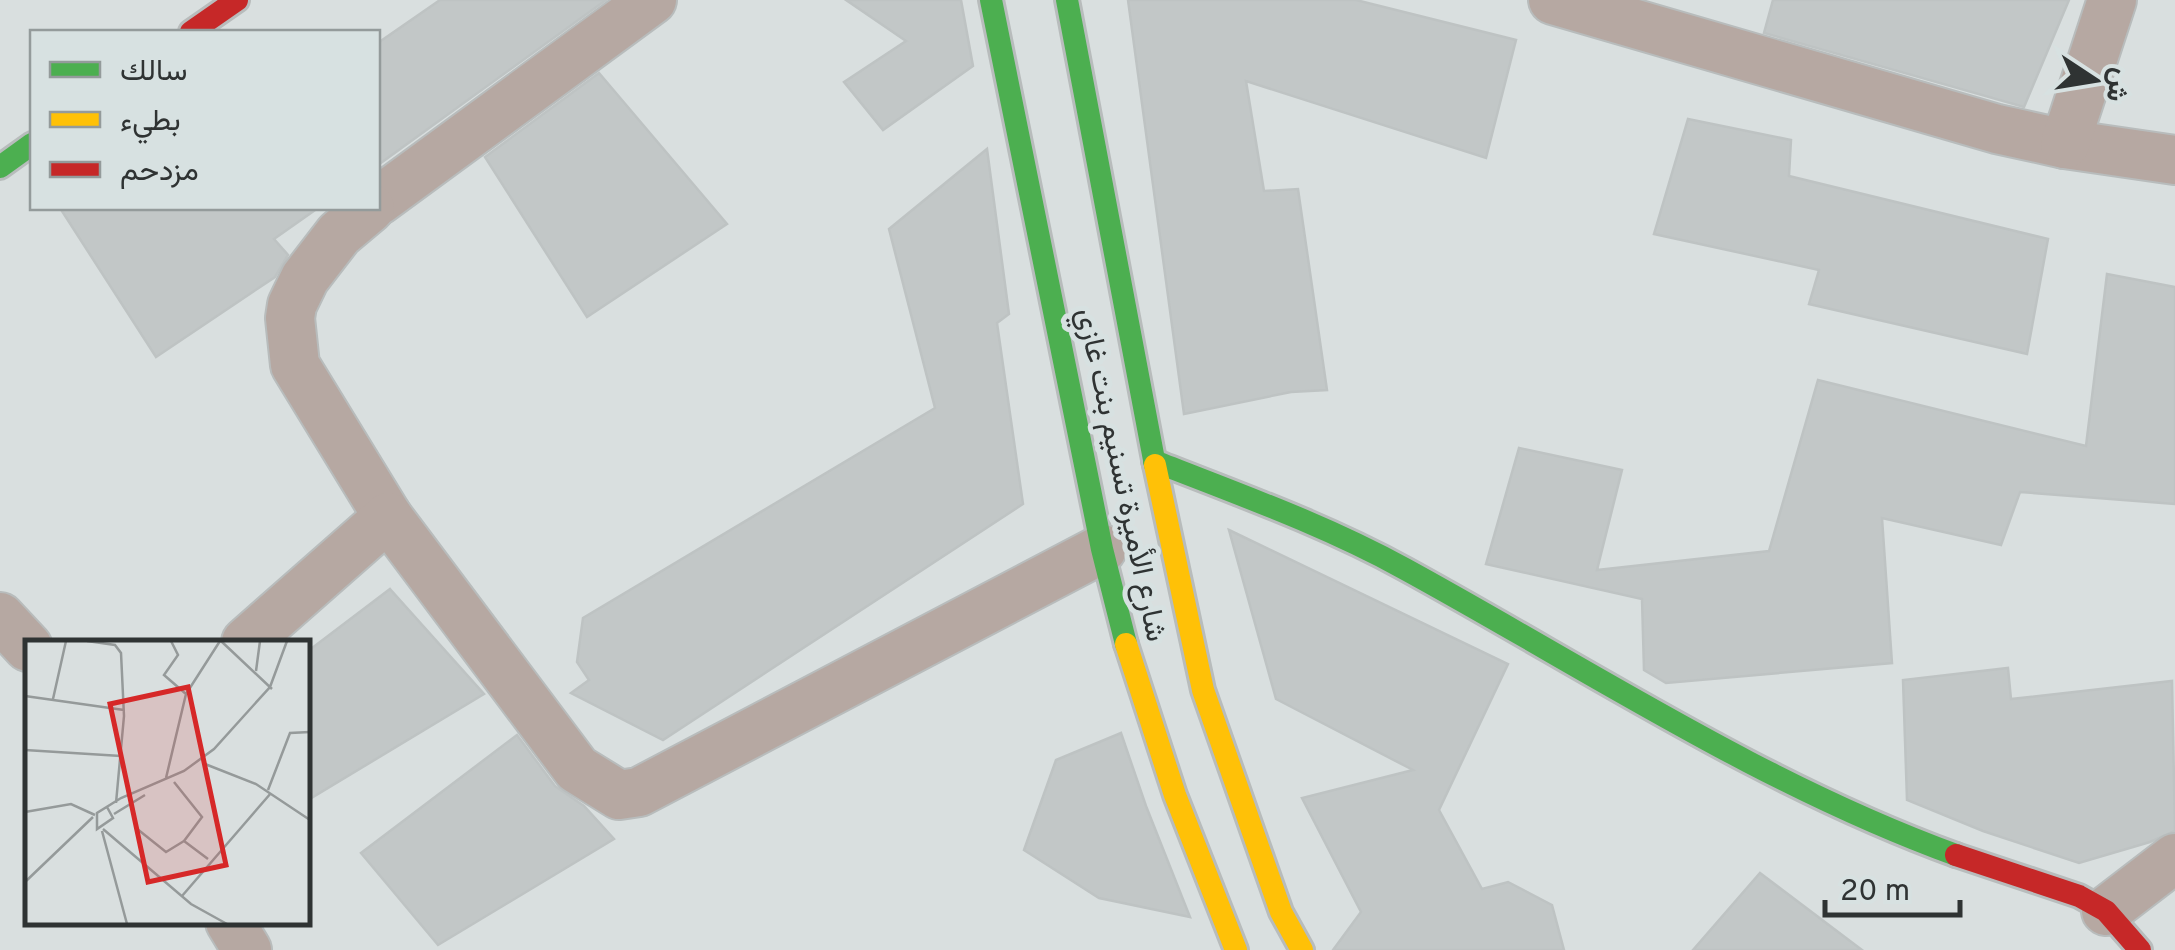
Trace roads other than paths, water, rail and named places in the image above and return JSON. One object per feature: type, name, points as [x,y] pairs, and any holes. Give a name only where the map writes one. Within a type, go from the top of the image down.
[{"type":"main road","points":[[194,30],[237,0]]},
{"type":"main road","name":"شارع الأميرة تسنيم بنت غازي","points":[[992,0],[1102,549],[1130,662],[1174,795],[1236,950]]},
{"type":"main road","name":"شارع الأميرة تسنيم بنت غازي","points":[[1066,0],[1154,461],[1203,690],[1281,912],[1302,950]]},
{"type":"main road","points":[[0,167],[30,145]]},
{"type":"main road","points":[[1154,461],[1294,517],[1400,567],[1660,714],[1832,803],[1950,853],[2079,896],[2106,911],[2140,950]]},
{"type":"street","points":[[380,200],[652,0]]},
{"type":"street","points":[[1554,0],[1922,110],[2065,144],[2175,160]]},
{"type":"street","points":[[2065,144],[2112,0]]},
{"type":"street","points":[[368,210],[339,234],[312,268],[292,304],[295,364],[388,517],[577,768],[618,794],[639,792],[1102,549]]},
{"type":"street","points":[[248,640],[388,517]]},
{"type":"street","points":[[0,617],[25,645]]},
{"type":"street","points":[[2106,911],[2175,858]]},
{"type":"street","points":[[232,925],[247,950]]}]
